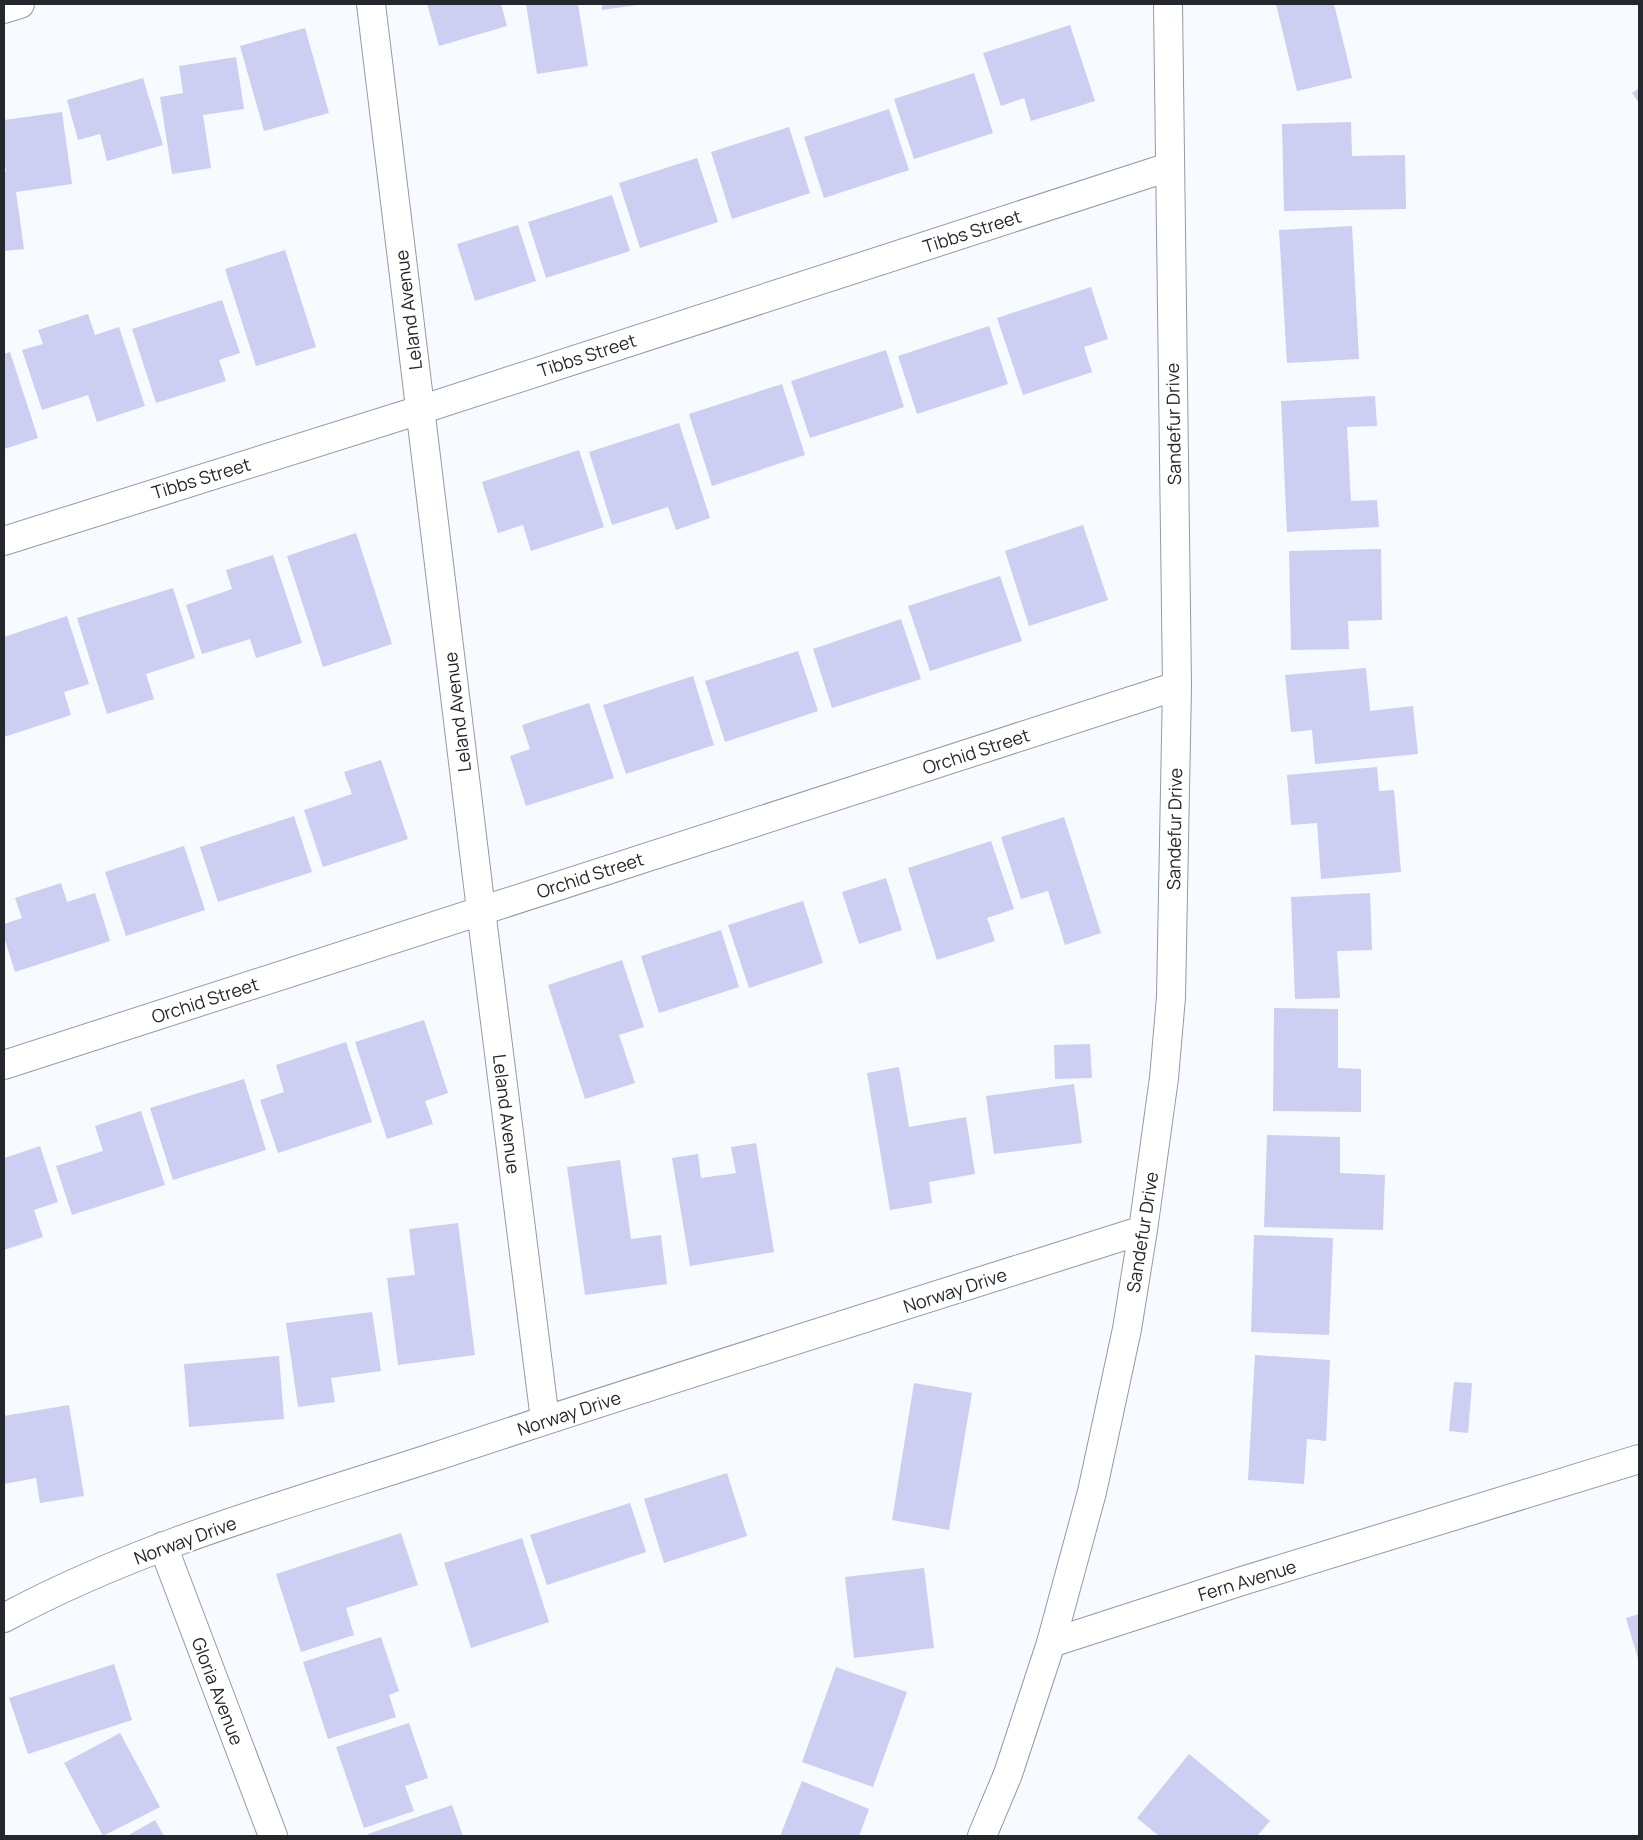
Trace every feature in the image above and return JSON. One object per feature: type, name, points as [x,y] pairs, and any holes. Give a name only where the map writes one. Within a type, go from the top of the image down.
[{"type":"street","points":[[4,9],[20,4]]},
{"type":"street","name":"Leland Avenue","points":[[371,4],[545,1420]]},
{"type":"street","name":"Sandefur Drive","points":[[1051,1643],[1092,1492],[1127,1329],[1164,1078],[1171,997],[1177,686],[1168,4]]},
{"type":"street","name":"Tibbs Street","points":[[4,540],[420,410],[1169,167]]},
{"type":"street","name":"Orchid Street","points":[[4,1065],[1177,686]]},
{"type":"street","name":"Norway Drive","points":[[4,1618],[76,1582],[163,1546],[545,1420],[1143,1230]]},
{"type":"street","name":"Fern Avenue","points":[[1051,1643],[1252,1578],[1639,1459]]},
{"type":"street","name":"Gloria Avenue","points":[[163,1546],[273,1836]]},
{"type":"street","points":[[982,1836],[1008,1774],[1051,1643]]},
{"type":"building","points":[[427,4],[501,4],[507,26],[439,46]]},
{"type":"building","points":[[526,4],[578,4],[588,66],[537,74]]},
{"type":"building","points":[[602,4],[637,4],[637,5],[602,10]]},
{"type":"building","points":[[1276,4],[1334,4],[1352,78],[1297,91]]},
{"type":"building","points":[[1070,25],[1095,101],[1031,121],[1024,98],[1001,106],[983,53]]},
{"type":"building","points":[[305,28],[329,113],[264,131],[240,46]]},
{"type":"building","points":[[236,57],[244,109],[203,115],[211,168],[172,174],[160,97],[183,93],[179,66]]},
{"type":"building","points":[[974,73],[993,133],[914,159],[894,99]]},
{"type":"building","points":[[143,78],[163,145],[107,161],[100,134],[78,140],[67,100]]},
{"type":"building","points":[[1639,88],[1639,103],[1632,93]]},
{"type":"building","points":[[889,109],[909,170],[824,198],[804,137]]},
{"type":"building","points":[[62,112],[72,184],[16,192],[24,249],[4,251],[4,172],[6,172],[4,120]]},
{"type":"building","points":[[1351,122],[1352,156],[1405,155],[1406,209],[1284,211],[1282,124]]},
{"type":"building","points":[[789,127],[810,193],[732,219],[711,152]]},
{"type":"building","points":[[697,158],[718,222],[640,248],[619,183]]},
{"type":"building","points":[[612,195],[630,251],[546,278],[528,222]]},
{"type":"building","points":[[518,225],[536,281],[475,301],[457,244]]},
{"type":"building","points":[[1352,226],[1359,359],[1287,363],[1279,230]]},
{"type":"building","points":[[285,250],[316,347],[256,366],[225,269]]},
{"type":"building","points":[[1091,287],[1108,339],[1084,347],[1092,372],[1023,395],[997,318]]},
{"type":"building","points":[[222,300],[240,353],[219,360],[226,381],[156,403],[132,329]]},
{"type":"building","points":[[88,314],[95,335],[119,327],[145,406],[97,422],[88,395],[42,410],[22,350],[43,344],[38,330]]},
{"type":"building","points":[[989,326],[1008,384],[917,414],[898,356]]},
{"type":"building","points":[[886,350],[904,407],[810,438],[791,381]]},
{"type":"building","points":[[10,352],[38,438],[4,449],[4,354]]},
{"type":"building","points":[[782,384],[805,455],[712,486],[689,414]]},
{"type":"building","points":[[1375,396],[1377,426],[1347,427],[1351,501],[1377,500],[1379,527],[1287,532],[1281,401]]},
{"type":"building","points":[[679,423],[710,518],[676,530],[668,507],[612,525],[589,452]]},
{"type":"building","points":[[579,450],[604,527],[531,551],[523,525],[498,533],[482,482]]},
{"type":"building","points":[[1083,525],[1108,600],[1029,626],[1005,551]]},
{"type":"building","points":[[356,533],[392,644],[323,667],[287,556]]},
{"type":"building","points":[[1381,549],[1382,620],[1348,621],[1349,649],[1291,650],[1289,551]]},
{"type":"building","points":[[273,555],[302,643],[256,658],[250,639],[202,654],[186,605],[232,589],[226,570]]},
{"type":"building","points":[[1000,576],[1022,641],[930,671],[908,606]]},
{"type":"building","points":[[173,588],[195,658],[146,674],[154,699],[107,714],[77,618]]},
{"type":"building","points":[[67,616],[89,684],[64,692],[71,715],[4,737],[4,637]]},
{"type":"building","points":[[901,619],[921,679],[832,708],[813,649]]},
{"type":"building","points":[[798,651],[818,711],[725,742],[705,681]]},
{"type":"building","points":[[1366,668],[1370,711],[1413,706],[1418,754],[1315,764],[1312,730],[1291,732],[1285,675]]},
{"type":"building","points":[[693,676],[714,745],[626,774],[603,705]]},
{"type":"building","points":[[589,703],[614,778],[526,806],[510,756],[530,749],[522,725]]},
{"type":"building","points":[[381,760],[408,839],[323,867],[304,810],[352,794],[344,772]]},
{"type":"building","points":[[1377,767],[1379,791],[1394,790],[1401,872],[1321,879],[1317,823],[1291,825],[1287,775]]},
{"type":"building","points":[[294,816],[312,872],[218,902],[200,847]]},
{"type":"building","points":[[1064,817],[1101,933],[1065,945],[1048,891],[1021,899],[1001,837]]},
{"type":"building","points":[[991,841],[1014,909],[987,918],[995,941],[937,960],[908,868]]},
{"type":"building","points":[[184,846],[205,910],[126,936],[105,872]]},
{"type":"building","points":[[886,878],[902,930],[859,944],[842,892]]},
{"type":"building","points":[[61,883],[67,902],[95,893],[110,941],[15,972],[4,937],[4,924],[22,918],[15,898]]},
{"type":"building","points":[[1370,893],[1372,950],[1337,951],[1340,998],[1295,999],[1291,897]]},
{"type":"building","points":[[803,901],[823,963],[749,988],[728,925]]},
{"type":"building","points":[[721,930],[739,987],[659,1013],[641,956]]},
{"type":"building","points":[[622,960],[644,1027],[619,1035],[635,1083],[585,1099],[548,985]]},
{"type":"building","points":[[1274,1008],[1338,1009],[1338,1068],[1361,1069],[1361,1112],[1273,1111]]},
{"type":"building","points":[[424,1020],[448,1093],[425,1101],[433,1124],[387,1139],[355,1042]]},
{"type":"building","points":[[346,1042],[372,1122],[278,1153],[260,1100],[284,1092],[276,1065]]},
{"type":"building","points":[[1090,1044],[1092,1078],[1055,1079],[1054,1045]]},
{"type":"building","points":[[899,1067],[909,1127],[966,1117],[975,1174],[929,1182],[932,1203],[890,1210],[867,1073]]},
{"type":"building","points":[[244,1079],[266,1150],[173,1180],[150,1108]]},
{"type":"building","points":[[1074,1084],[1082,1143],[994,1154],[986,1096]]},
{"type":"building","points":[[141,1111],[165,1185],[72,1215],[56,1166],[103,1151],[95,1126]]},
{"type":"building","points":[[1267,1135],[1340,1137],[1340,1173],[1385,1175],[1383,1230],[1264,1227]]},
{"type":"building","points":[[756,1143],[774,1252],[690,1266],[672,1158],[698,1154],[701,1178],[736,1173],[731,1147]]},
{"type":"building","points":[[40,1146],[58,1202],[34,1210],[43,1237],[4,1250],[4,1158]]},
{"type":"building","points":[[620,1160],[631,1239],[661,1235],[667,1284],[585,1295],[567,1167]]},
{"type":"building","points":[[458,1223],[475,1355],[398,1365],[387,1278],[415,1275],[409,1229]]},
{"type":"building","points":[[1254,1235],[1333,1238],[1329,1335],[1251,1332]]},
{"type":"building","points":[[372,1312],[381,1371],[331,1378],[335,1402],[298,1407],[286,1323]]},
{"type":"building","points":[[1255,1355],[1330,1360],[1326,1441],[1307,1439],[1304,1484],[1248,1480]]},
{"type":"building","points":[[279,1356],[284,1419],[189,1427],[184,1364]]},
{"type":"building","points":[[1454,1382],[1472,1383],[1468,1433],[1449,1431]]},
{"type":"building","points":[[914,1383],[972,1393],[949,1530],[892,1520]]},
{"type":"building","points":[[69,1405],[84,1496],[40,1503],[36,1478],[4,1484],[4,1416]]},
{"type":"building","points":[[727,1473],[747,1536],[664,1563],[644,1499]]},
{"type":"building","points":[[630,1503],[646,1552],[547,1585],[530,1535]]},
{"type":"building","points":[[401,1533],[418,1585],[346,1608],[354,1635],[301,1652],[276,1574]]},
{"type":"building","points":[[522,1538],[549,1622],[471,1648],[444,1563]]},
{"type":"building","points":[[924,1568],[934,1648],[854,1658],[845,1577]]},
{"type":"building","points":[[1639,1614],[1639,1662],[1626,1618]]},
{"type":"building","points":[[381,1637],[399,1691],[389,1695],[396,1717],[328,1739],[303,1662]]},
{"type":"building","points":[[114,1664],[132,1720],[28,1754],[9,1698]]},
{"type":"building","points":[[836,1667],[907,1692],[873,1787],[802,1762]]},
{"type":"building","points":[[409,1723],[428,1778],[405,1786],[414,1811],[364,1828],[336,1747]]},
{"type":"building","points":[[120,1733],[160,1807],[103,1836],[64,1763]]},
{"type":"building","points":[[1189,1754],[1270,1821],[1257,1836],[1159,1836],[1137,1818]]},
{"type":"building","points":[[802,1781],[869,1809],[859,1836],[780,1836]]},
{"type":"building","points":[[452,1805],[463,1836],[369,1836],[368,1834]]},
{"type":"building","points":[[155,1820],[164,1836],[127,1836]]}]
